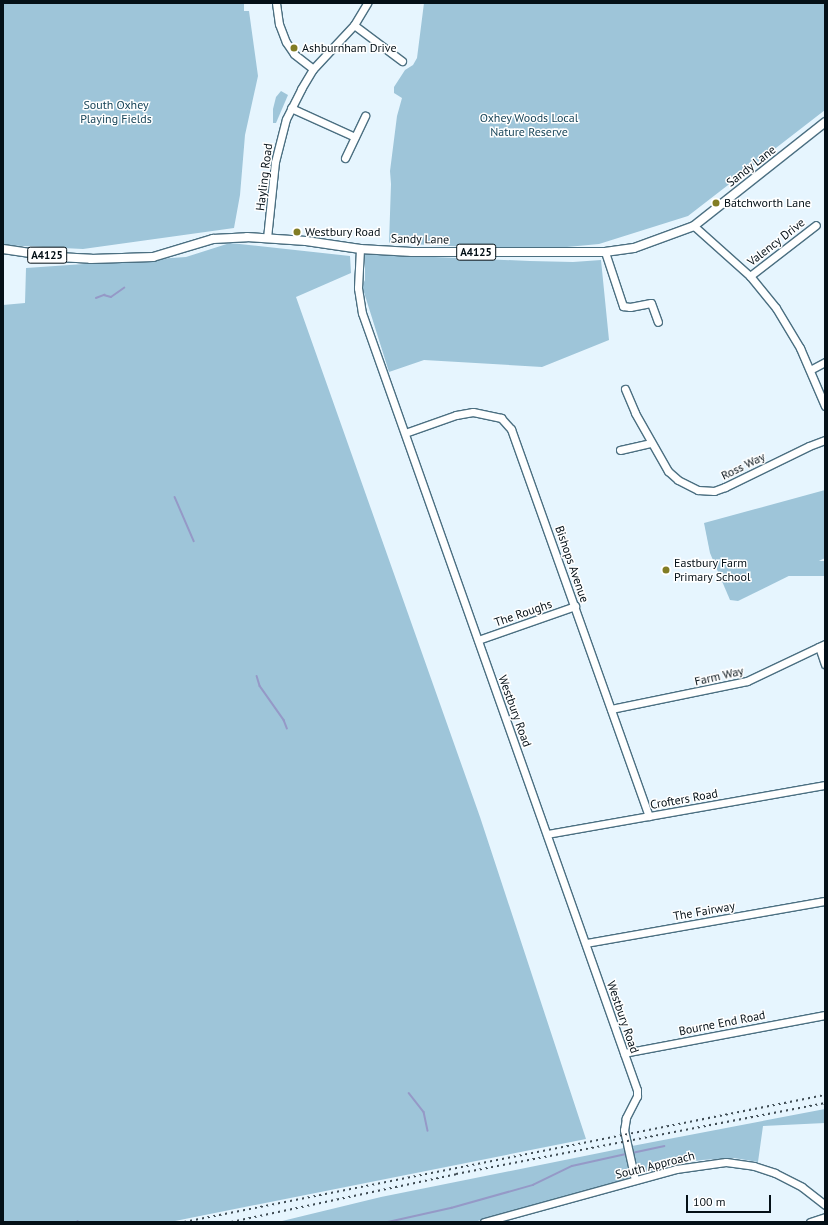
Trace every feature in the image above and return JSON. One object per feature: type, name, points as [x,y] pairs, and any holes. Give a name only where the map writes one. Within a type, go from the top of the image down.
[{"type":"main road","name":"Sandy Lane","points":[[3,249],[57,257],[91,259],[153,257],[214,239],[247,237],[360,249],[412,252],[605,252],[634,248],[694,226],[825,122]]},
{"type":"street","points":[[276,3],[279,24],[286,42],[294,54],[313,69]]},
{"type":"street","name":"Hayling Road","points":[[267,238],[275,162],[280,138],[291,108],[313,69],[354,25],[367,3]]},
{"type":"street","points":[[354,25],[402,61]]},
{"type":"street","points":[[291,108],[355,137]]},
{"type":"street","points":[[346,158],[365,116]]},
{"type":"street","name":"Valency Drive","points":[[750,276],[816,225]]},
{"type":"street","points":[[694,226],[750,276],[776,308],[790,331],[810,370],[825,406]]},
{"type":"street","name":"Westbury Road","points":[[360,249],[358,298],[586,943],[637,1093],[625,1123],[624,1130],[635,1180]]},
{"type":"street","points":[[605,252],[623,306],[630,307],[652,303],[658,322]]},
{"type":"street","points":[[810,370],[825,362]]},
{"type":"street","name":"Ross Way","points":[[625,389],[635,413],[651,443],[672,475],[693,489],[701,491],[725,487],[809,446],[825,440]]},
{"type":"street","name":"Bishops Avenue","points":[[405,433],[466,412],[486,413],[505,421],[514,434],[649,816]]},
{"type":"street","points":[[620,450],[651,443]]},
{"type":"street","name":"The Roughs","points":[[478,640],[575,606]]},
{"type":"street","points":[[822,646],[825,664]]},
{"type":"street","name":"Farm Way","points":[[611,709],[712,690],[747,681],[822,646]]},
{"type":"street","name":"Crofters Road","points":[[547,834],[825,785]]},
{"type":"street","name":"The Fairway","points":[[586,943],[825,901]]},
{"type":"street","name":"Bourne End Road","points":[[624,1053],[825,1015]]},
{"type":"street","name":"South Approach","points":[[484,1222],[635,1180],[704,1164],[726,1162],[754,1166],[793,1182],[825,1205]]},
{"type":"street","points":[[812,1222],[825,1217]]},
{"type":"green space","name":"South Oxhey Playing Fields","points":[[3,3],[244,3],[244,11],[249,11],[258,76],[245,135],[240,195],[234,228],[83,249],[3,245]]},
{"type":"green space","name":"Oxhey Woods Local Nature Reserve","points":[[424,3],[825,3],[825,110],[688,216],[599,244],[567,247],[492,248],[389,243],[390,171],[397,116],[402,98],[394,93],[394,87],[405,70],[413,65],[417,58]]},
{"type":"green space","points":[[281,91],[288,95],[276,123],[273,123],[273,109],[276,97]]},
{"type":"green space","points":[[230,243],[350,256],[351,273],[296,297],[480,817],[586,1139],[170,1222],[3,1222],[3,305],[25,303],[26,268],[186,257]]},
{"type":"green space","points":[[365,254],[530,261],[573,262],[601,260],[609,340],[542,367],[424,360],[389,372],[362,286],[365,280]]},
{"type":"green space","points":[[825,490],[825,558],[738,601],[730,600],[710,553],[704,523]]},
{"type":"green space","points":[[727,561],[825,561],[825,576],[727,576]]},
{"type":"green space","points":[[825,1109],[825,1123],[763,1126],[758,1162],[734,1158],[702,1160],[665,1166],[642,1174],[636,1168],[632,1146]]},
{"type":"green space","points":[[624,1148],[631,1169],[628,1179],[474,1222],[278,1222],[381,1197]]},
{"type":"waterway","points":[[96,298],[104,295],[111,297],[124,288]]},
{"type":"waterway","points":[[175,497],[194,541]]},
{"type":"waterway","points":[[257,676],[260,686],[284,720],[287,728]]},
{"type":"waterway","points":[[409,1093],[424,1112],[428,1131]]},
{"type":"waterway","points":[[632,1153],[664,1146]]},
{"type":"waterway","points":[[388,1222],[451,1208],[533,1185],[572,1166],[626,1154]]},
{"type":"railway","points":[[184,1222],[825,1095]]},
{"type":"railway","points":[[231,1222],[456,1174],[825,1103]]},
{"type":"place","name":"Ashburnham Drive","points":[[294,48]]},
{"type":"place","name":"Batchworth Lane","points":[[716,203]]},
{"type":"place","name":"Westbury Road","points":[[297,232]]},
{"type":"place","name":"Eastbury Farm Primary School","points":[[666,570]]}]
